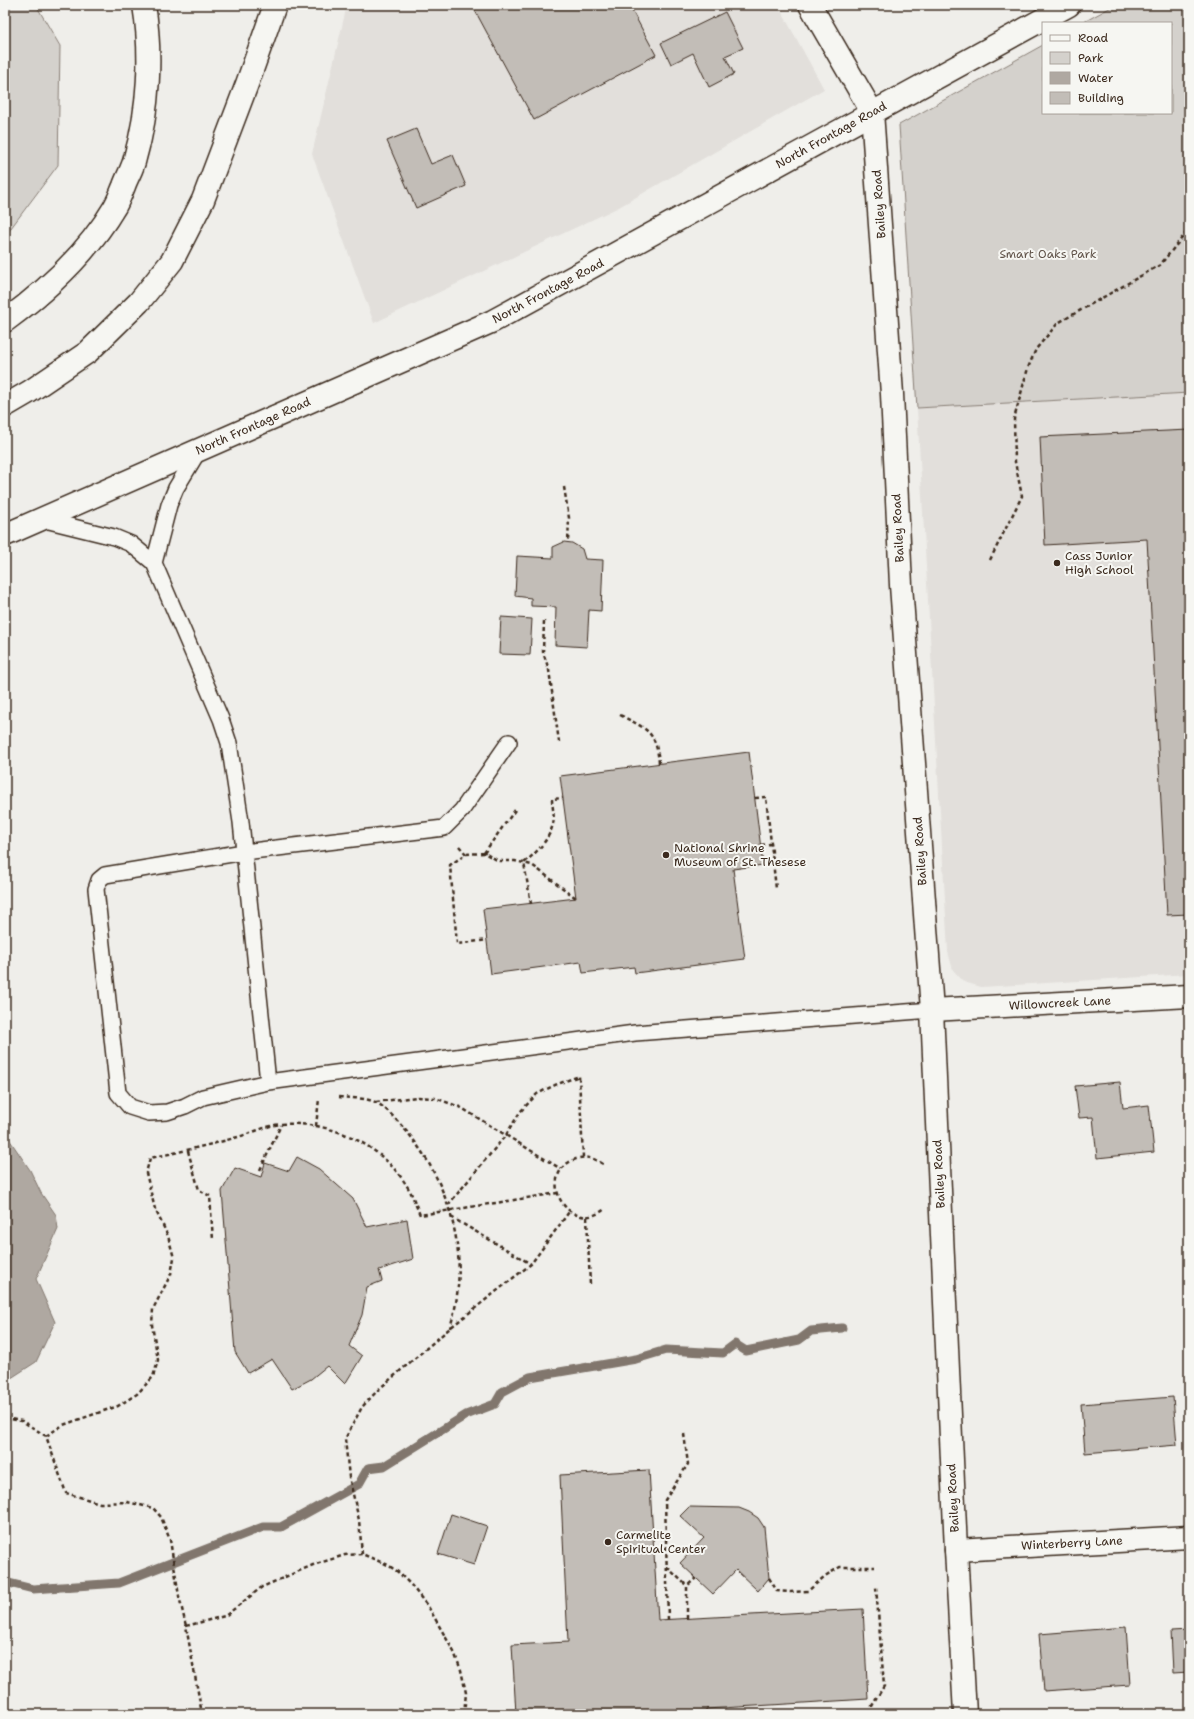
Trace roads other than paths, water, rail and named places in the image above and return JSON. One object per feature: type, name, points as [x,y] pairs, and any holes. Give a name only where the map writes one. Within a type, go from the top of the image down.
[{"type":"main road","points":[[5,321],[29,304],[60,275],[88,245],[114,208],[135,159],[145,114],[148,70],[147,23],[144,5]]},
{"type":"main road","points":[[5,406],[29,392],[88,352],[139,302],[172,261],[202,200],[248,84],[275,5]]},
{"type":"main road","name":"Bailey Road","points":[[810,5],[872,112],[892,394],[901,585],[932,1010],[956,1550],[965,1714]]},
{"type":"main road","name":"North Frontage Road","points":[[5,535],[493,321],[676,222],[872,112],[1069,5]]},
{"type":"main road","name":"Willowcreek Lane","points":[[932,1010],[1189,996]]},
{"type":"main road","name":"Winterberry Lane","points":[[956,1550],[1189,1537]]},
{"type":"lane","points":[[154,563],[169,505],[176,488],[199,450]]},
{"type":"lane","points":[[41,519],[114,537],[131,544],[154,563],[221,719],[229,743],[244,852],[268,1082]]},
{"type":"lane","points":[[509,742],[462,810],[444,828],[244,852],[106,875],[99,880],[96,889],[118,1093],[130,1107],[149,1113],[167,1112],[185,1106],[203,1097],[268,1082],[635,1033],[932,1010]]},
{"type":"water","points":[[5,1133],[30,1170],[41,1193],[56,1215],[58,1229],[36,1279],[55,1322],[36,1362],[5,1382]]},
{"type":"waterway","points":[[5,1582],[33,1589],[119,1583],[263,1527],[281,1527],[359,1484],[368,1468],[384,1466],[466,1415],[495,1404],[502,1392],[530,1377],[636,1359],[666,1350],[723,1353],[735,1344],[746,1351],[799,1340],[811,1331],[842,1328]]},
{"type":"place","name":"Cass Junior High School","points":[[1057,563]]},
{"type":"place","name":"National Shrine Museum of St. Thesese","points":[[666,855]]},
{"type":"place","name":"Carmelite Spiritual Center","points":[[608,1542]]},
{"type":"park label","name":"Smart Oaks Park","points":[[1048,254]]}]
